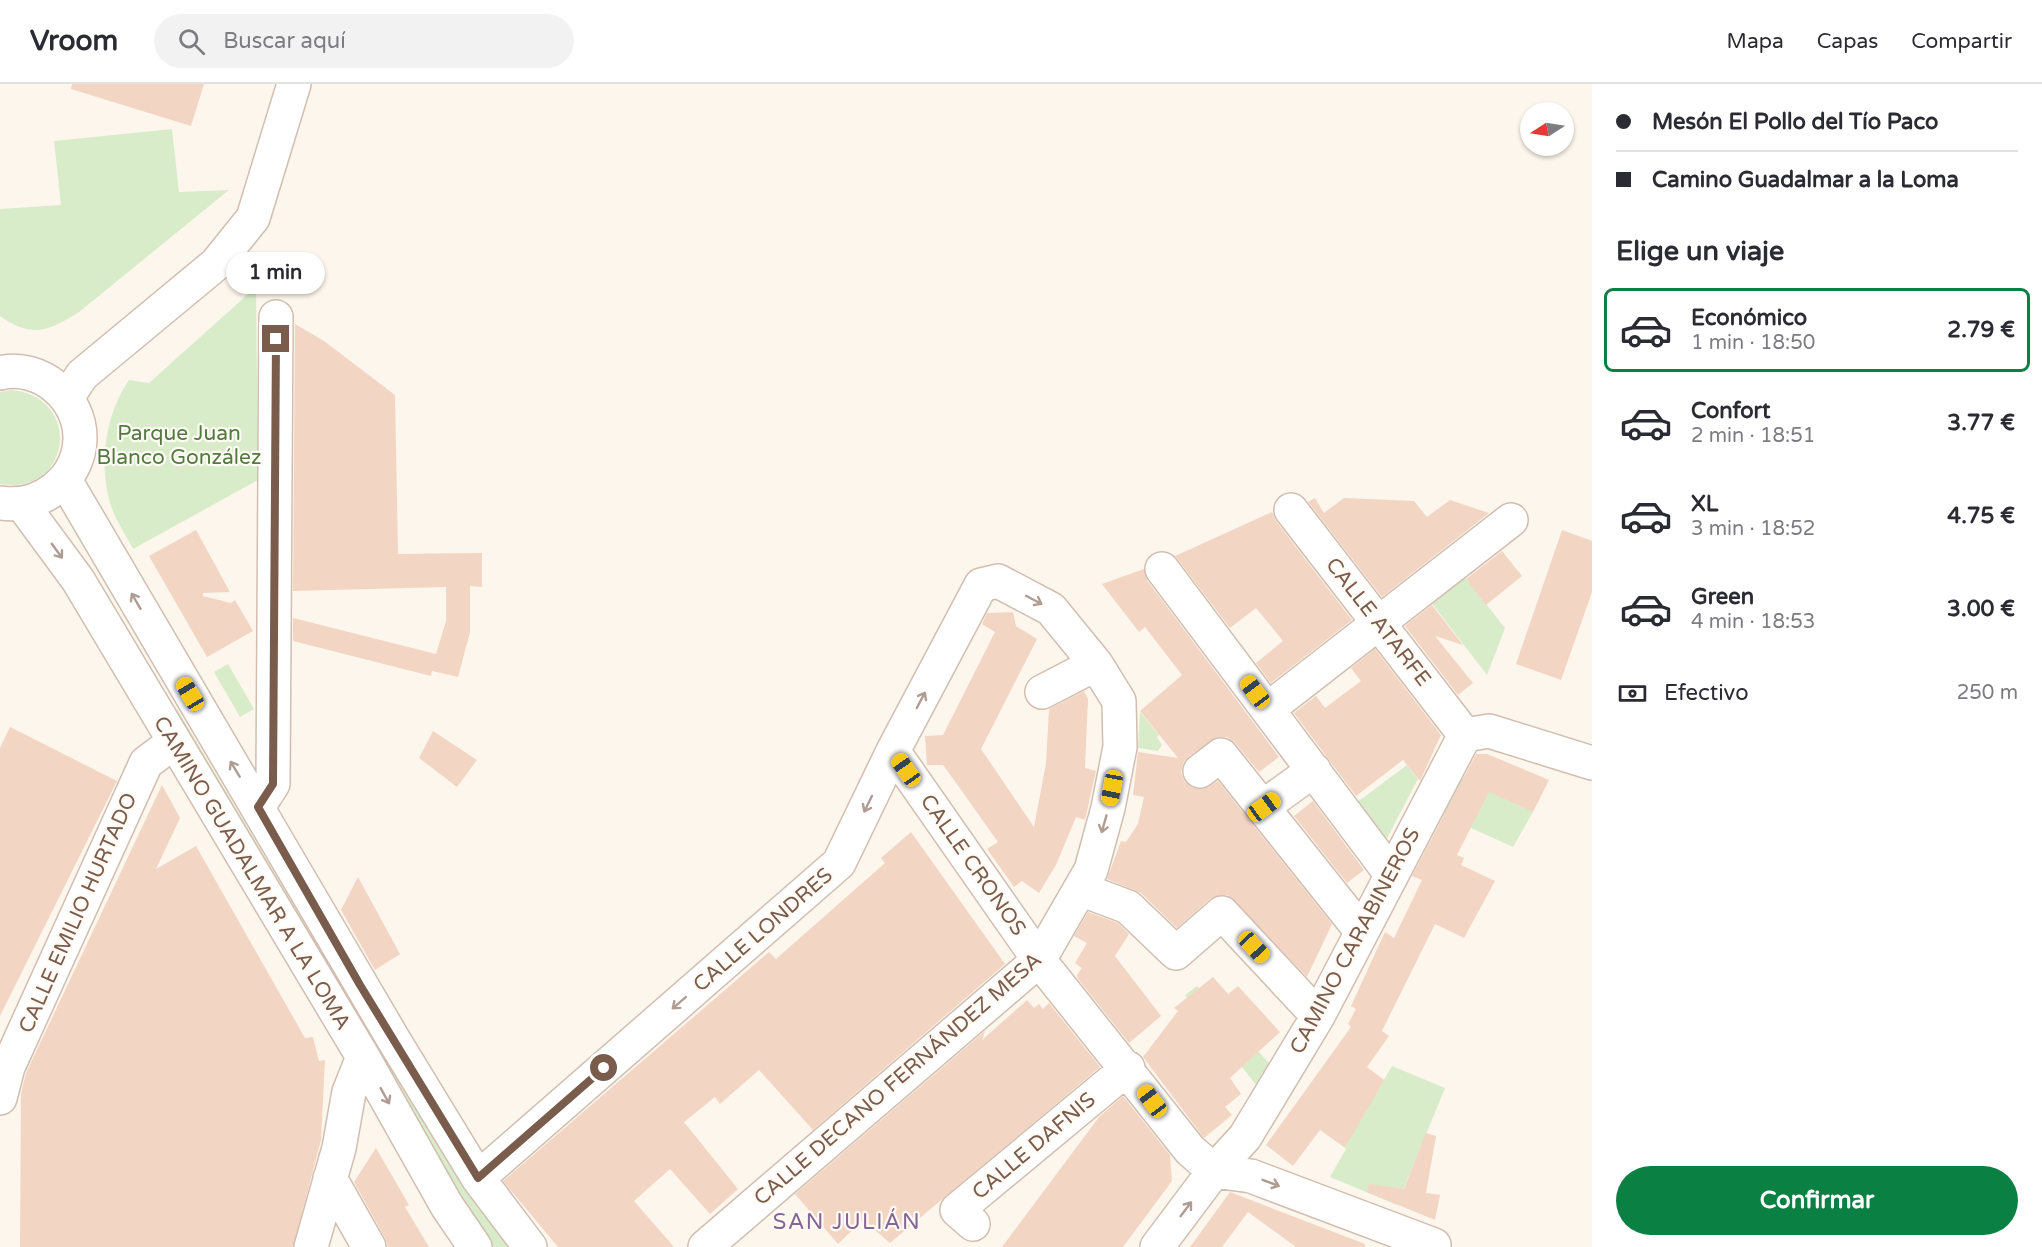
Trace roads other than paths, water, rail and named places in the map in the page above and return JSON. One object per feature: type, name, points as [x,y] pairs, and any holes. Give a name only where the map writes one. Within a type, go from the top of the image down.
[{"type":"street","points":[[67,398],[82,375],[216,264],[253,218],[294,84]]},
{"type":"street","name":"CAMINO GUADALMAR A LA LOMA","points":[[258,807],[273,784],[276,317]]},
{"type":"street","points":[[3,368],[32,373],[52,382],[67,398],[77,418],[80,439],[76,461],[65,480],[46,496],[11,504]]},
{"type":"street","name":"CAMINO GUADALMAR A LA LOMA","points":[[65,480],[360,985],[478,1178],[530,1247]]},
{"type":"street","name":"CAMINO GUADALMAR A LA LOMA","points":[[11,504],[78,580],[363,1057],[447,1206],[475,1247]]},
{"type":"street","name":"CALLE ATARFE","points":[[1291,510],[1465,735]]},
{"type":"street","points":[[1268,709],[1511,520]]},
{"type":"street","points":[[1162,569],[1391,874]]},
{"type":"street","name":"CALLE DECANO FERNÁNDEZ MESA","points":[[705,1247],[1040,960],[1091,870],[1120,747],[1119,701],[1096,664],[1051,609],[998,581],[981,585]]},
{"type":"street","name":"CALLE LONDRES","points":[[478,1178],[839,863],[893,751],[981,585]]},
{"type":"street","points":[[1042,692],[1096,664]]},
{"type":"street","points":[[1465,735],[1489,731],[1592,764]]},
{"type":"street","name":"CAMINO CARABINEROS","points":[[1157,1247],[1215,1171],[1245,1137],[1318,1016],[1465,735]]},
{"type":"street","name":"CALLE EMILIO HURTADO","points":[[0,1098],[8,1066],[146,764],[174,742]]},
{"type":"street","name":"CALLE CRONOS","points":[[893,751],[1040,960],[1128,1068],[1190,1150],[1215,1171]]},
{"type":"street","points":[[1200,771],[1221,755],[1362,932]]},
{"type":"street","points":[[1264,807],[1314,770]]},
{"type":"street","points":[[1080,888],[1128,907],[1176,954],[1222,913],[1318,1016]]},
{"type":"street","points":[[311,1247],[330,1178],[349,1092],[363,1057]]},
{"type":"street","name":"CALLE DAFNIS","points":[[974,1224],[957,1210],[1128,1068]]},
{"type":"street","points":[[1215,1171],[1251,1176],[1371,1235],[1434,1245]]},
{"type":"street","points":[[330,1178],[369,1247]]},
{"type":"district","name":"SAN JULIÁN","points":[[847,1222]]},
{"type":"park label","name":"Parque Juan Blanco González","points":[[179,445]]}]
